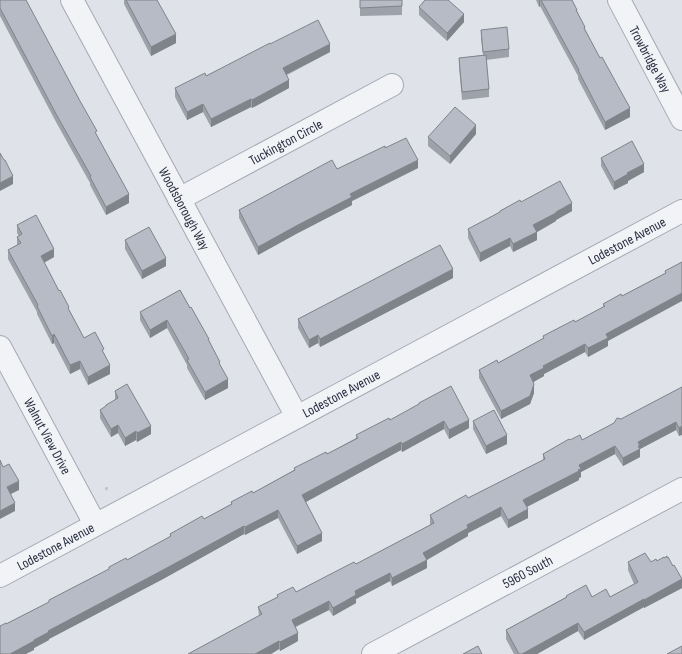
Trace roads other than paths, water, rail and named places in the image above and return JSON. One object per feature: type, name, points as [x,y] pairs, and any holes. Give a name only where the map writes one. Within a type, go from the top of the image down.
[{"type":"street","name":"Woodsborough Way","points":[[72,0],[297,417]]},
{"type":"street","name":"Trowbridge Way","points":[[619,0],[682,118]]},
{"type":"street","name":"Tuckington Circle","points":[[179,199],[392,85]]},
{"type":"street","name":"Lodestone Avenue","points":[[0,576],[682,211]]},
{"type":"street","name":"Walnut View Drive","points":[[0,347],[95,524]]},
{"type":"street","name":"5960 South","points":[[374,654],[682,490]]}]
